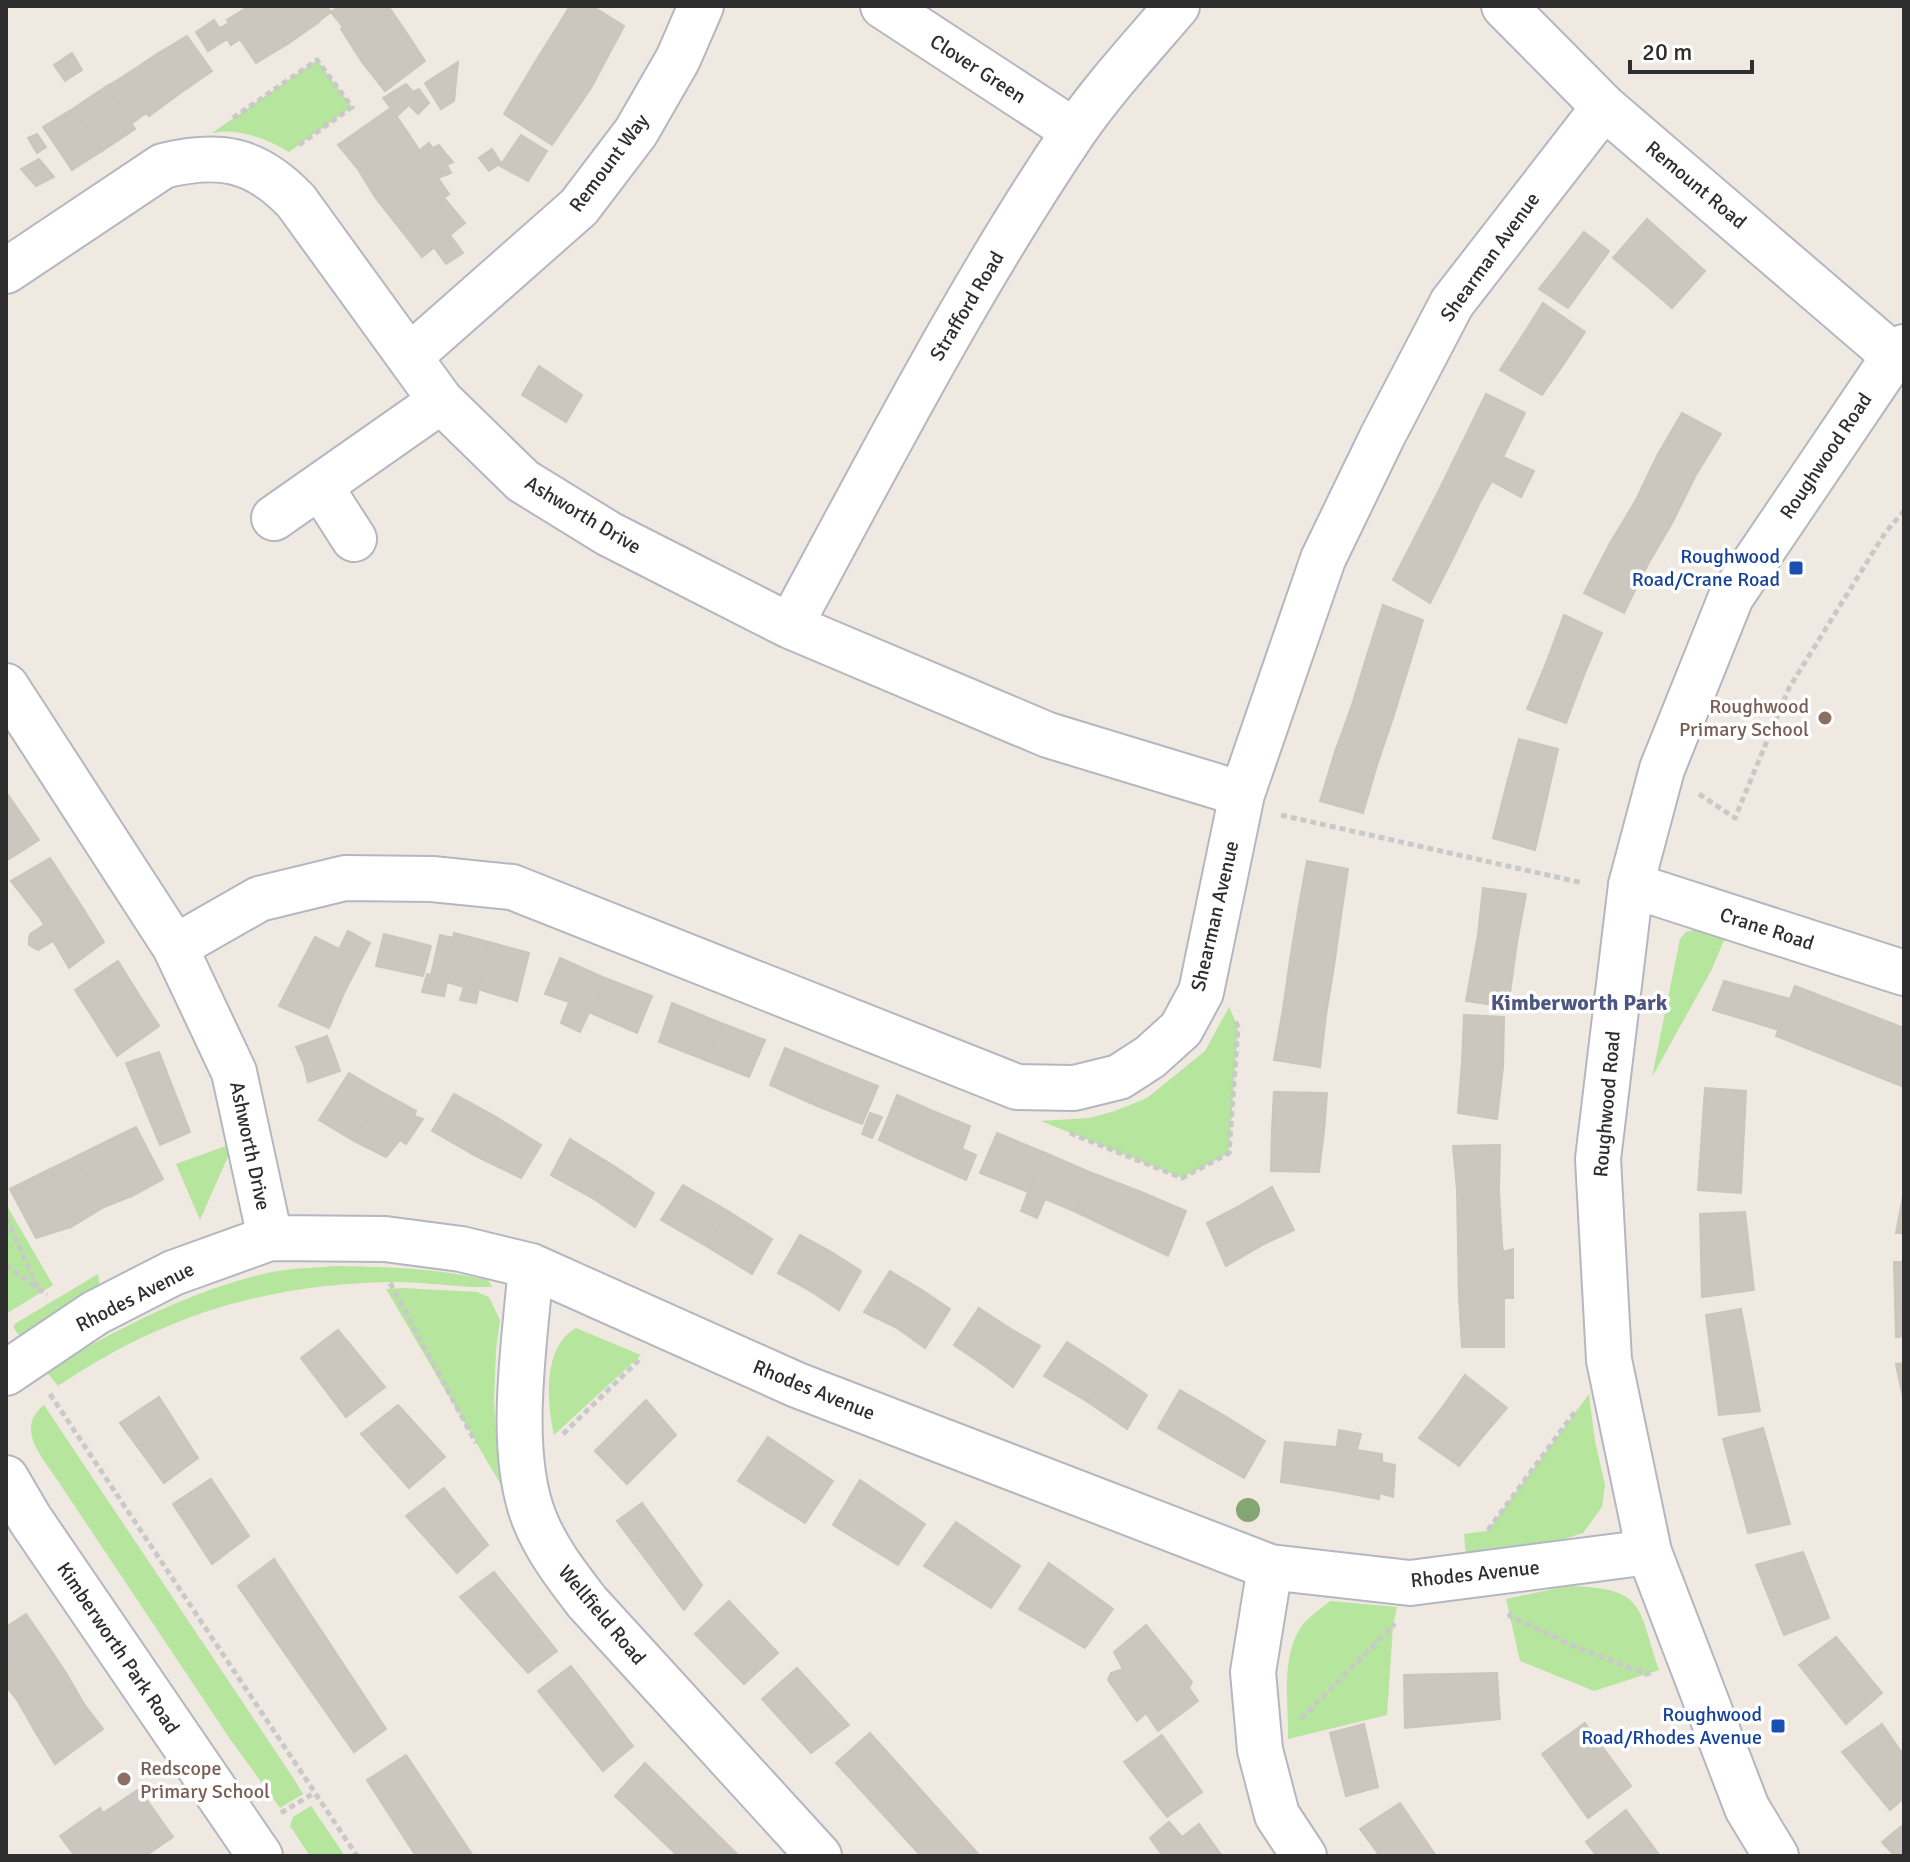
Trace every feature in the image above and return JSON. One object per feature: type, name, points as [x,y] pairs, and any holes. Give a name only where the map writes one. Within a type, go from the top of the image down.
[{"type":"street","name":"Remount Way","points":[[409,357],[579,207],[636,132],[678,59],[701,6]]},
{"type":"street","name":"Clover Green","points":[[883,6],[1074,131]]},
{"type":"street","name":"Strafford Road","points":[[790,626],[944,341],[1074,131],[1177,6]]},
{"type":"street","name":"Remount Road","points":[[1504,6],[1604,107],[1899,351]]},
{"type":"street","name":"Shearman Avenue","points":[[175,947],[259,899],[345,878],[432,879],[512,887],[1017,1087],[1074,1088],[1119,1077],[1150,1057],[1181,1029],[1201,992],[1242,794],[1323,559],[1382,437],[1452,303],[1604,107]]},
{"type":"street","name":"Ashworth Drive","points":[[6,271],[163,166],[191,159],[238,161],[261,171],[296,201],[441,401],[523,481],[609,534],[790,626],[1048,735],[1242,794]]},
{"type":"street","name":"Roughwood Road","points":[[1776,1856],[1747,1808],[1649,1552],[1611,1366],[1598,1159],[1631,885],[1662,769],[1731,597],[1899,351]]},
{"type":"street","points":[[274,518],[441,401]]},
{"type":"street","points":[[320,486],[354,539]]},
{"type":"street","name":"Ashworth Drive","points":[[6,686],[175,947],[234,1072],[270,1238]]},
{"type":"street","name":"Crane Road","points":[[1631,885],[1904,973]]},
{"type":"street","name":"Rhodes Avenue","points":[[16,1367],[95,1313],[173,1273],[270,1238],[385,1239],[461,1249],[531,1266],[797,1385],[1270,1567],[1403,1582],[1494,1574],[1649,1552]]},
{"type":"street","name":"Wellfield Road","points":[[531,1266],[522,1383],[523,1471],[534,1518],[557,1563],[579,1592],[819,1856]]},
{"type":"street","name":"Kimberworth Park Road","points":[[6,1478],[18,1528],[260,1856]]},
{"type":"street","points":[[1270,1567],[1253,1672],[1259,1738],[1277,1815],[1304,1856]]},
{"type":"path","points":[[223,124],[317,60],[352,107],[261,171]]},
{"type":"path","points":[[1662,769],[1735,818],[1789,688],[1885,533],[1904,511]]},
{"type":"path","points":[[1242,794],[1275,813],[1583,883]]},
{"type":"path","points":[[1069,1133],[1182,1178],[1229,1153],[1238,1027],[1208,960]]},
{"type":"path","points":[[6,1218],[38,1288]]},
{"type":"path","points":[[6,1265],[48,1295]]},
{"type":"path","points":[[389,1282],[484,1460],[523,1471],[648,1352]]},
{"type":"path","points":[[1611,1366],[1487,1531],[1494,1574],[1510,1616],[1576,1647],[1646,1674],[1689,1657]]},
{"type":"path","points":[[16,1367],[357,1856]]},
{"type":"path","points":[[1259,1738],[1288,1732],[1393,1626],[1403,1582]]},
{"type":"green space","points":[[317,60],[352,107],[289,152],[252,135],[212,133]]},
{"type":"green space","points":[[1707,927],[1727,933],[1712,969],[1652,1077],[1680,939],[1686,932]]},
{"type":"green space","points":[[1229,1007],[1238,1027],[1229,1153],[1182,1178],[1041,1121],[1089,1118],[1147,1098],[1205,1051]]},
{"type":"green space","points":[[234,1143],[200,1220],[176,1164]]},
{"type":"green space","points":[[6,1204],[53,1285],[6,1314]]},
{"type":"green space","points":[[334,1266],[450,1273],[488,1280],[492,1287],[389,1282],[298,1290],[215,1309],[175,1323],[97,1362],[58,1386],[46,1371],[155,1312],[212,1289],[272,1272]]},
{"type":"green space","points":[[98,1274],[100,1288],[20,1337],[13,1327],[16,1323]]},
{"type":"green space","points":[[386,1289],[477,1292],[489,1297],[500,1320],[494,1404],[497,1443],[507,1488],[504,1490]]},
{"type":"green space","points":[[576,1328],[641,1355],[554,1435],[549,1392],[552,1362],[557,1348]]},
{"type":"green space","points":[[1589,1394],[1605,1485],[1602,1507],[1583,1533],[1525,1551],[1466,1558],[1464,1534],[1487,1531]]},
{"type":"green space","points":[[44,1405],[303,1794],[280,1808],[228,1736],[45,1463],[31,1433],[35,1414]]},
{"type":"green space","points":[[1568,1586],[1612,1591],[1634,1604],[1641,1615],[1659,1670],[1594,1691],[1520,1661],[1506,1599]]},
{"type":"green space","points":[[1330,1601],[1397,1607],[1387,1715],[1288,1739],[1290,1653],[1301,1627]]},
{"type":"green space","points":[[311,1806],[345,1856],[310,1856],[290,1826],[293,1817]]},
{"type":"building","points":[[249,6],[262,6],[286,45],[256,63],[227,20]]},
{"type":"building","points":[[262,6],[309,6],[319,22],[286,45]]},
{"type":"building","points":[[309,6],[326,6],[331,12],[319,21]]},
{"type":"building","points":[[340,6],[371,6],[343,27],[331,12]]},
{"type":"building","points":[[371,6],[388,6],[404,29],[362,62],[341,29]]},
{"type":"building","points":[[570,6],[592,6],[624,26],[609,54],[559,24]]},
{"type":"building","points":[[214,20],[227,39],[208,51],[196,32]]},
{"type":"building","points":[[229,23],[240,39],[231,45],[220,28]]},
{"type":"building","points":[[559,24],[609,54],[591,88],[539,56]]},
{"type":"building","points":[[404,29],[425,61],[385,91],[362,62]]},
{"type":"building","points":[[187,36],[212,71],[183,91],[157,54]]},
{"type":"building","points":[[72,53],[82,70],[65,81],[54,65]]},
{"type":"building","points":[[157,54],[183,91],[149,116],[121,78]]},
{"type":"building","points":[[539,56],[591,88],[569,120],[519,89]]},
{"type":"building","points":[[458,62],[454,101],[441,109],[425,83]]},
{"type":"building","points":[[121,78],[146,113],[131,124],[107,86]]},
{"type":"building","points":[[406,84],[413,92],[419,89],[429,103],[418,114],[409,105],[397,116],[383,98]]},
{"type":"building","points":[[107,86],[135,129],[102,151],[74,108]]},
{"type":"building","points":[[519,89],[569,120],[552,145],[504,114]]},
{"type":"building","points":[[74,108],[102,151],[72,170],[43,127]]},
{"type":"building","points":[[391,108],[410,136],[358,169],[338,145]]},
{"type":"building","points":[[37,134],[46,147],[37,153],[28,138]]},
{"type":"building","points":[[521,135],[547,151],[528,181],[500,166]]},
{"type":"building","points":[[410,136],[428,164],[375,197],[358,169]]},
{"type":"building","points":[[429,143],[433,148],[439,145],[445,153],[428,164],[419,151]]},
{"type":"building","points":[[492,149],[501,163],[489,171],[479,158]]},
{"type":"building","points":[[445,153],[453,162],[447,165],[451,173],[438,178],[428,164]]},
{"type":"building","points":[[39,159],[54,177],[36,186],[21,169]]},
{"type":"building","points":[[428,164],[449,194],[401,230],[375,197]]},
{"type":"building","points":[[444,198],[465,223],[422,257],[401,230]]},
{"type":"building","points":[[1647,219],[1674,243],[1642,282],[1613,258]]},
{"type":"building","points":[[1584,232],[1609,251],[1568,308],[1539,289]]},
{"type":"building","points":[[450,235],[463,253],[446,264],[434,247]]},
{"type":"building","points":[[1674,243],[1705,271],[1672,308],[1642,282]]},
{"type":"building","points":[[1543,303],[1585,332],[1565,362],[1523,335]]},
{"type":"building","points":[[1523,335],[1565,362],[1542,395],[1500,370]]},
{"type":"building","points":[[539,366],[582,395],[566,422],[522,395]]},
{"type":"building","points":[[1486,394],[1525,413],[1505,453],[1465,437]]},
{"type":"building","points":[[1682,413],[1721,434],[1696,475],[1658,454]]},
{"type":"building","points":[[1465,437],[1505,453],[1503,457],[1534,471],[1521,497],[1492,481],[1480,502],[1441,486]]},
{"type":"building","points":[[1658,454],[1696,475],[1672,523],[1636,500]]},
{"type":"building","points":[[1441,486],[1480,502],[1456,552],[1417,533]]},
{"type":"building","points":[[1636,500],[1672,523],[1647,566],[1609,545]]},
{"type":"building","points":[[1417,533],[1456,552],[1430,603],[1393,580]]},
{"type":"building","points":[[1609,545],[1647,566],[1624,613],[1584,593]]},
{"type":"building","points":[[1383,605],[1423,620],[1409,666],[1368,652]]},
{"type":"building","points":[[1564,615],[1602,633],[1584,675],[1547,661]]},
{"type":"building","points":[[1368,652],[1409,666],[1393,718],[1352,705]]},
{"type":"building","points":[[1547,661],[1584,675],[1566,723],[1527,709]]},
{"type":"building","points":[[1352,705],[1393,718],[1377,765],[1335,752]]},
{"type":"building","points":[[1519,739],[1558,749],[1547,798],[1506,787]]},
{"type":"building","points":[[1335,752],[1377,765],[1363,813],[1320,801]]},
{"type":"building","points":[[1506,787],[1547,798],[1535,850],[1493,838]]},
{"type":"building","points":[[6,792],[39,840],[6,861]]},
{"type":"building","points":[[50,858],[77,899],[40,918],[11,881]]},
{"type":"building","points":[[1307,861],[1348,869],[1341,916],[1298,911]]},
{"type":"building","points":[[1483,888],[1526,894],[1517,942],[1478,935]]},
{"type":"building","points":[[77,899],[104,942],[69,968],[40,918]]},
{"type":"building","points":[[1298,911],[1341,916],[1334,966],[1290,960]]},
{"type":"building","points":[[44,925],[53,941],[38,950],[29,945],[30,934]]},
{"type":"building","points":[[348,931],[370,943],[361,960],[339,949]]},
{"type":"building","points":[[454,933],[489,942],[476,1003],[460,1000],[464,987],[447,982],[444,996],[422,992],[427,974],[431,975],[440,935],[453,938]]},
{"type":"building","points":[[384,934],[431,946],[423,976],[376,966]]},
{"type":"building","points":[[1478,935],[1517,942],[1508,1007],[1466,1001]]},
{"type":"building","points":[[315,937],[361,960],[344,993],[298,969]]},
{"type":"building","points":[[489,942],[529,953],[517,1001],[478,989]]},
{"type":"building","points":[[560,958],[605,978],[580,1032],[561,1023],[569,1002],[545,994]]},
{"type":"building","points":[[1290,960],[1334,966],[1326,1015],[1283,1009]]},
{"type":"building","points":[[118,961],[139,995],[95,1021],[75,990]]},
{"type":"building","points":[[298,969],[344,993],[329,1028],[279,1006]]},
{"type":"building","points":[[605,978],[652,996],[637,1033],[591,1013]]},
{"type":"building","points":[[1724,981],[1790,999],[1779,1030],[1713,1010]]},
{"type":"building","points":[[1795,986],[1904,1028],[1904,1087],[1776,1036]]},
{"type":"building","points":[[139,995],[159,1026],[117,1056],[95,1021]]},
{"type":"building","points":[[672,1003],[721,1023],[705,1060],[659,1042]]},
{"type":"building","points":[[1283,1009],[1326,1015],[1320,1067],[1274,1060]]},
{"type":"building","points":[[1464,1015],[1504,1017],[1503,1067],[1462,1062]]},
{"type":"building","points":[[721,1023],[765,1040],[749,1077],[705,1060]]},
{"type":"building","points":[[327,1036],[334,1054],[304,1065],[296,1047]]},
{"type":"building","points":[[785,1048],[833,1068],[817,1106],[770,1085]]},
{"type":"building","points":[[159,1052],[190,1132],[160,1145],[126,1063]]},
{"type":"building","points":[[334,1054],[340,1071],[308,1082],[304,1065]]},
{"type":"building","points":[[1462,1062],[1503,1067],[1497,1119],[1458,1113]]},
{"type":"building","points":[[833,1068],[878,1086],[862,1124],[817,1106]]},
{"type":"building","points":[[349,1073],[383,1093],[354,1141],[319,1120]]},
{"type":"building","points":[[1705,1088],[1746,1091],[1741,1193],[1698,1190]]},
{"type":"building","points":[[1274,1092],[1327,1093],[1324,1131],[1272,1129]]},
{"type":"building","points":[[383,1093],[416,1111],[414,1116],[423,1119],[406,1144],[400,1140],[386,1157],[354,1141]]},
{"type":"building","points":[[454,1094],[496,1117],[476,1156],[432,1131]]},
{"type":"building","points":[[897,1095],[933,1111],[915,1157],[879,1140]]},
{"type":"building","points":[[933,1111],[970,1126],[962,1149],[976,1155],[966,1180],[915,1157]]},
{"type":"building","points":[[870,1113],[882,1117],[872,1138],[862,1134]]},
{"type":"building","points":[[496,1117],[541,1145],[521,1178],[476,1156]]},
{"type":"building","points":[[136,1127],[163,1179],[132,1196],[107,1141]]},
{"type":"building","points":[[1272,1129],[1324,1131],[1319,1172],[1271,1171]]},
{"type":"building","points":[[997,1133],[1043,1152],[1028,1192],[980,1173]]},
{"type":"building","points":[[570,1139],[614,1166],[594,1199],[551,1175]]},
{"type":"building","points":[[107,1141],[132,1196],[104,1207],[75,1157]]},
{"type":"building","points":[[1500,1145],[1499,1191],[1457,1190],[1453,1146]]},
{"type":"building","points":[[1043,1152],[1092,1173],[1076,1212],[1028,1192]]},
{"type":"building","points":[[75,1157],[104,1207],[71,1227],[44,1172]]},
{"type":"building","points":[[614,1166],[654,1193],[635,1227],[594,1199]]},
{"type":"building","points":[[44,1172],[71,1227],[36,1238],[10,1189]]},
{"type":"building","points":[[1092,1173],[1139,1191],[1124,1235],[1076,1212]]},
{"type":"building","points":[[683,1185],[728,1211],[706,1246],[661,1220]]},
{"type":"building","points":[[1272,1187],[1294,1230],[1262,1245],[1241,1205]]},
{"type":"building","points":[[1457,1190],[1499,1191],[1502,1244],[1458,1243]]},
{"type":"building","points":[[1139,1191],[1186,1211],[1168,1256],[1124,1235]]},
{"type":"building","points":[[1904,1191],[1904,1233],[1896,1233]]},
{"type":"building","points":[[1028,1192],[1045,1199],[1037,1218],[1021,1211]]},
{"type":"building","points":[[1241,1205],[1262,1245],[1226,1266],[1207,1223]]},
{"type":"building","points":[[728,1211],[772,1239],[752,1274],[706,1246]]},
{"type":"building","points":[[1745,1212],[1754,1290],[1702,1297],[1700,1214]]},
{"type":"building","points":[[800,1235],[833,1253],[812,1292],[778,1273]]},
{"type":"building","points":[[1458,1243],[1502,1244],[1503,1252],[1513,1249],[1513,1298],[1459,1298]]},
{"type":"building","points":[[833,1253],[861,1271],[839,1310],[812,1292]]},
{"type":"building","points":[[1894,1262],[1904,1262],[1904,1336],[1896,1337]]},
{"type":"building","points":[[890,1271],[922,1290],[897,1328],[864,1312]]},
{"type":"building","points":[[922,1290],[950,1309],[925,1348],[897,1328]]},
{"type":"building","points":[[1459,1298],[1504,1298],[1504,1347],[1462,1347]]},
{"type":"building","points":[[979,1308],[1011,1329],[985,1366],[954,1345]]},
{"type":"building","points":[[1741,1309],[1760,1411],[1719,1415],[1706,1315]]},
{"type":"building","points":[[1011,1329],[1040,1346],[1013,1387],[985,1366]]},
{"type":"building","points":[[338,1330],[385,1387],[346,1417],[301,1358]]},
{"type":"building","points":[[1067,1342],[1109,1369],[1088,1402],[1044,1376]]},
{"type":"building","points":[[1904,1363],[1904,1402],[1896,1364]]},
{"type":"building","points":[[1109,1369],[1147,1395],[1127,1429],[1088,1402]]},
{"type":"building","points":[[1465,1375],[1507,1408],[1484,1435],[1444,1405]]},
{"type":"building","points":[[1180,1390],[1225,1416],[1202,1454],[1158,1428]]},
{"type":"building","points":[[159,1397],[198,1458],[164,1483],[120,1423]]},
{"type":"building","points":[[646,1400],[676,1435],[627,1484],[595,1451]]},
{"type":"building","points":[[398,1405],[445,1457],[409,1488],[361,1434]]},
{"type":"building","points":[[1444,1405],[1484,1435],[1459,1466],[1419,1438]]},
{"type":"building","points":[[1225,1416],[1265,1441],[1244,1478],[1202,1454]]},
{"type":"building","points":[[1763,1428],[1790,1524],[1748,1533],[1723,1439]]},
{"type":"building","points":[[1339,1430],[1361,1434],[1357,1450],[1382,1454],[1382,1462],[1395,1465],[1393,1497],[1380,1493],[1379,1499],[1331,1490]]},
{"type":"building","points":[[768,1437],[833,1481],[805,1523],[738,1481]]},
{"type":"building","points":[[1285,1442],[1335,1447],[1331,1490],[1281,1482]]},
{"type":"building","points":[[211,1479],[249,1536],[212,1564],[173,1504]]},
{"type":"building","points":[[860,1480],[925,1524],[898,1565],[833,1525]]},
{"type":"building","points":[[444,1488],[488,1545],[457,1573],[406,1516]]},
{"type":"building","points":[[642,1503],[702,1585],[684,1610],[617,1521]]},
{"type":"building","points":[[956,1522],[1020,1566],[991,1608],[924,1566]]},
{"type":"building","points":[[1803,1552],[1829,1618],[1784,1635],[1756,1565]]},
{"type":"building","points":[[274,1559],[386,1729],[354,1752],[238,1586]]},
{"type":"building","points":[[1049,1563],[1113,1609],[1085,1648],[1019,1609]]},
{"type":"building","points":[[494,1572],[557,1651],[528,1673],[460,1597]]},
{"type":"building","points":[[729,1601],[778,1653],[744,1684],[695,1634]]},
{"type":"building","points":[[26,1614],[46,1643],[6,1668],[6,1627]]},
{"type":"building","points":[[1146,1625],[1192,1682],[1189,1688],[1198,1701],[1158,1731],[1146,1713],[1137,1721],[1108,1680],[1111,1673],[1123,1669],[1114,1652]]},
{"type":"building","points":[[1836,1637],[1882,1693],[1846,1724],[1799,1665]]},
{"type":"building","points":[[46,1643],[66,1673],[17,1700],[6,1686],[6,1668]]},
{"type":"building","points":[[571,1666],[633,1746],[603,1771],[538,1691]]},
{"type":"building","points":[[797,1668],[849,1725],[811,1753],[762,1699]]},
{"type":"building","points":[[66,1673],[84,1704],[36,1733],[17,1700]]},
{"type":"building","points":[[1497,1673],[1500,1719],[1405,1728],[1404,1675]]},
{"type":"building","points":[[84,1704],[103,1729],[55,1764],[36,1733]]},
{"type":"building","points":[[1585,1723],[1631,1786],[1588,1818],[1542,1754]]},
{"type":"building","points":[[1364,1724],[1378,1787],[1346,1796],[1330,1733]]},
{"type":"building","points":[[1882,1724],[1904,1756],[1904,1798],[1890,1810],[1842,1752]]},
{"type":"building","points":[[870,1733],[980,1856],[921,1856],[836,1763]]},
{"type":"building","points":[[1162,1735],[1202,1792],[1167,1817],[1124,1762]]},
{"type":"building","points":[[406,1755],[473,1856],[416,1856],[367,1780]]},
{"type":"building","points":[[645,1763],[739,1856],[678,1856],[615,1796]]},
{"type":"building","points":[[139,1789],[173,1837],[145,1856],[75,1856],[60,1836],[100,1808],[103,1813]]},
{"type":"building","points":[[1400,1803],[1436,1856],[1380,1856],[1360,1829]]},
{"type":"building","points":[[1626,1810],[1660,1856],[1597,1856],[1586,1842]]},
{"type":"building","points":[[1169,1822],[1182,1837],[1199,1824],[1222,1856],[1163,1856],[1150,1838]]},
{"type":"building","points":[[1904,1824],[1904,1856],[1895,1856],[1882,1842]]},
{"type":"place","name":"Roughwood Road/Crane Road","points":[[1796,568]]},
{"type":"place","name":"Roughwood Primary School","points":[[1825,718]]},
{"type":"place","name":"Roughwood Road/Rhodes Avenue","points":[[1778,1726]]},
{"type":"place","name":"Redscope Primary School","points":[[124,1779]]},
{"type":"district","name":"Kimberworth Park","points":[[1579,1002]]}]
